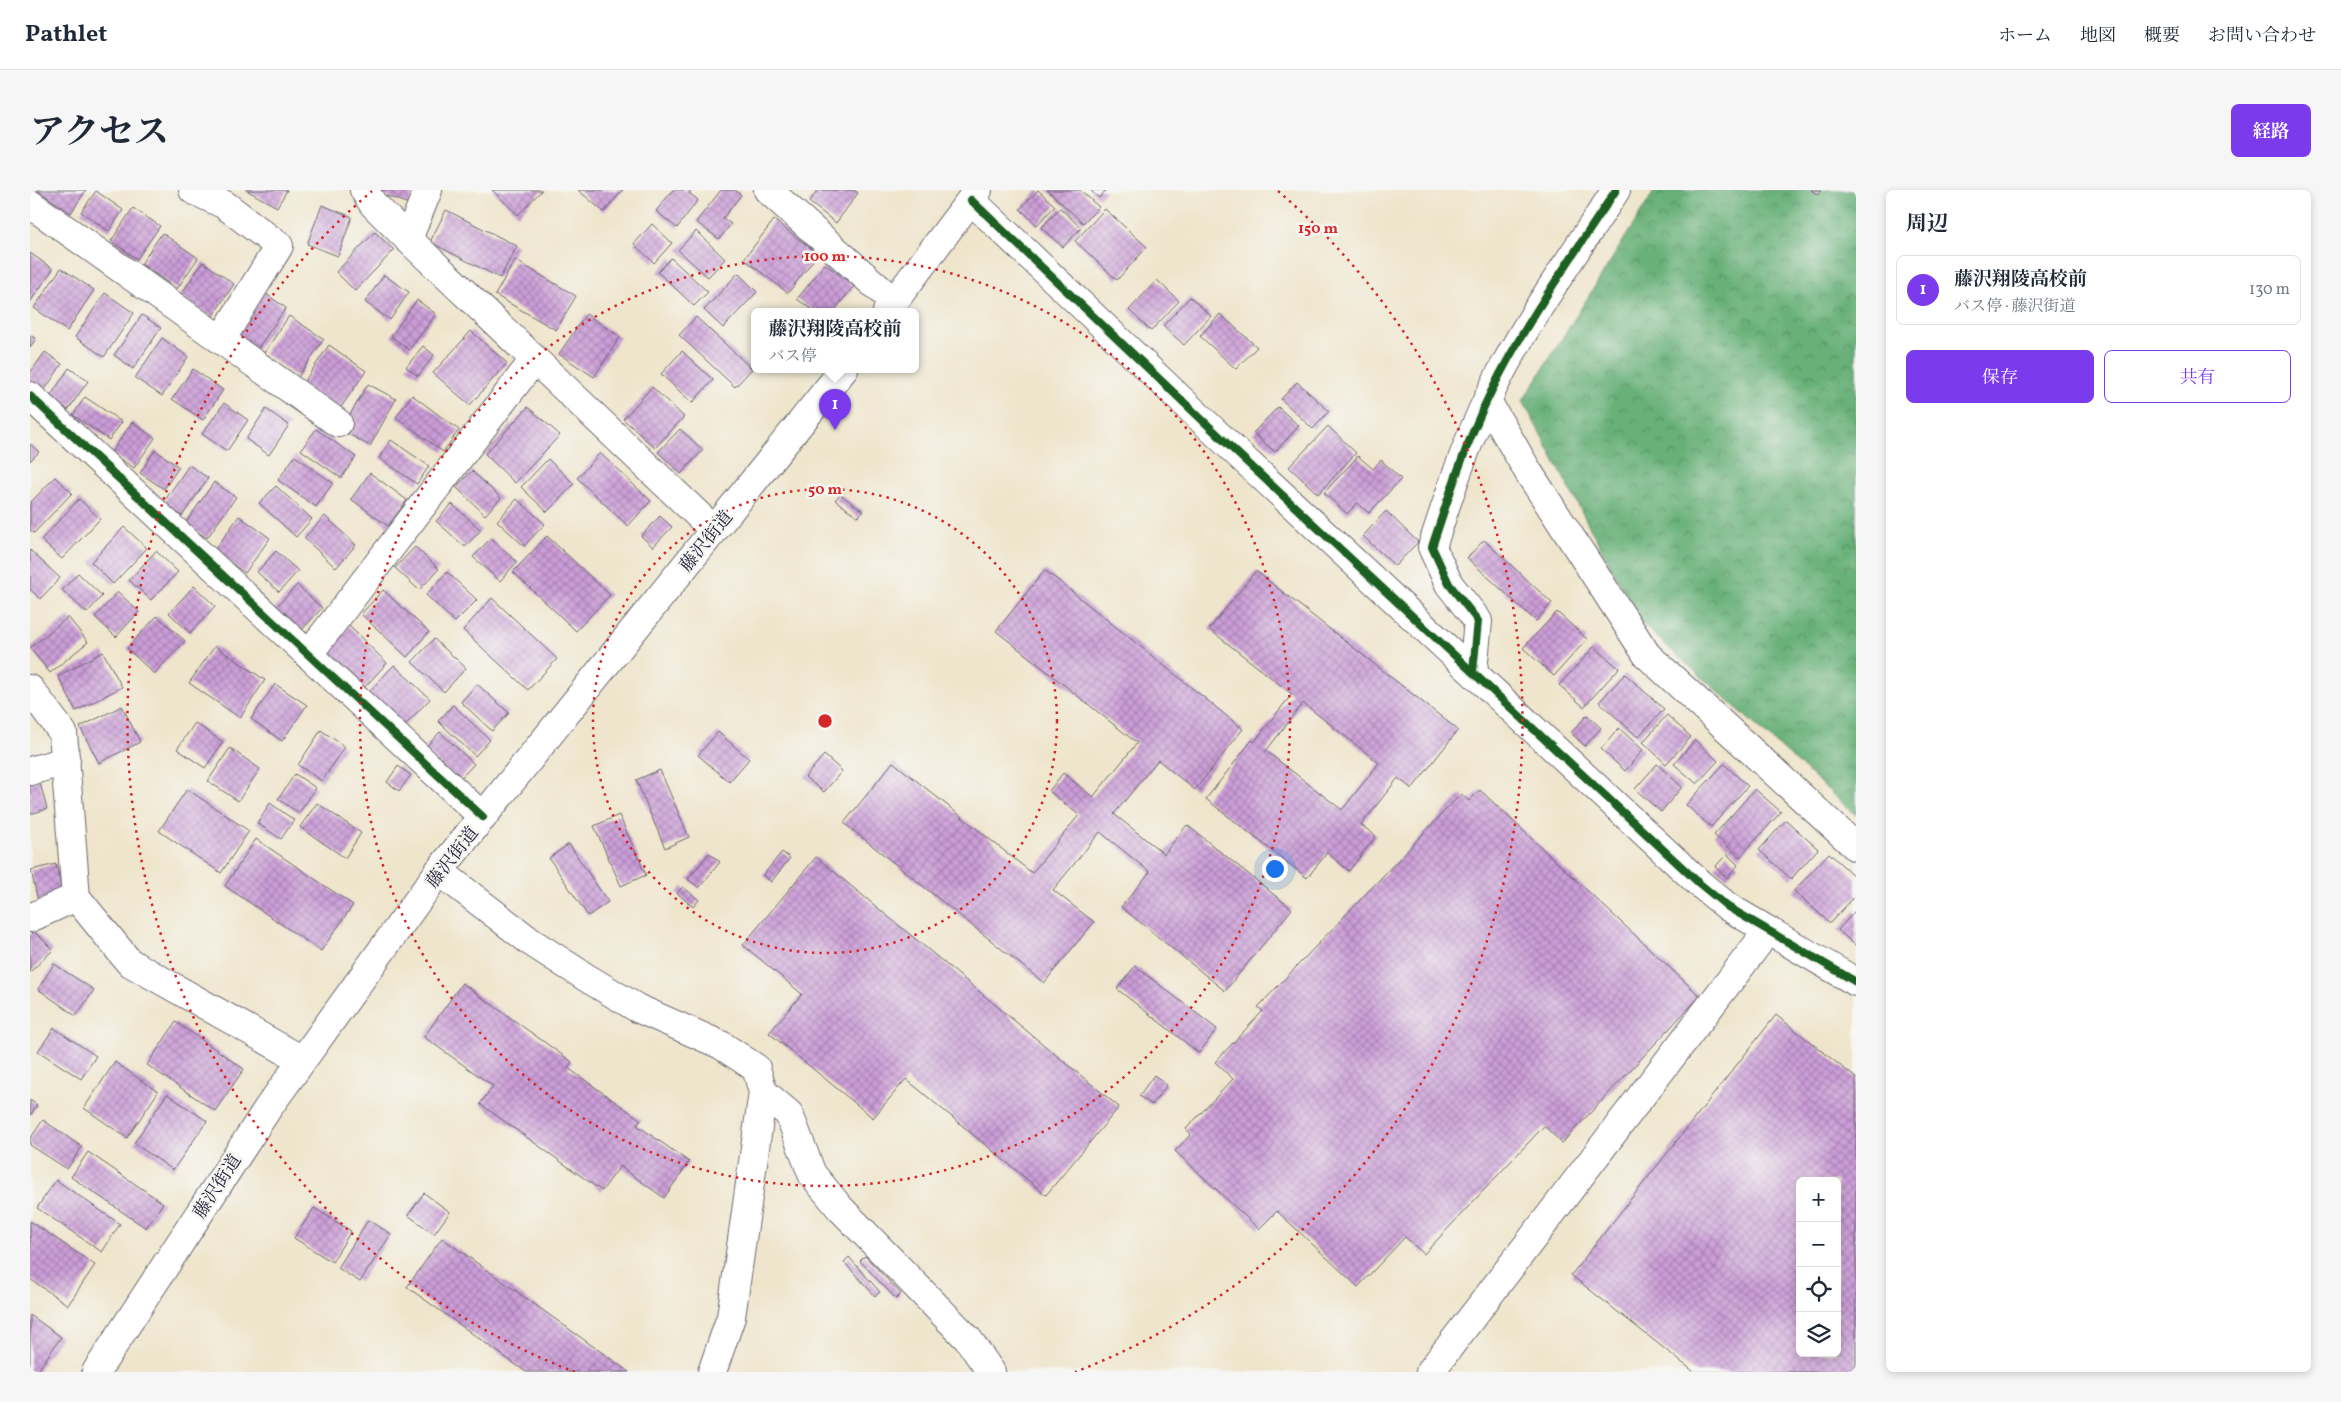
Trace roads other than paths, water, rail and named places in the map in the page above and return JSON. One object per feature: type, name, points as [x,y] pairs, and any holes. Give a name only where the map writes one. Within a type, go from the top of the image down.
[{"type":"main road","points":[[193,190],[225,205],[279,246],[221,340]]},
{"type":"main road","points":[[364,190],[373,204],[408,239],[714,530]]},
{"type":"main road","points":[[408,239],[428,190]]},
{"type":"main road","points":[[768,190],[891,306],[975,195],[1229,446],[1474,671],[1514,711],[1700,884],[1728,907],[1856,982]]},
{"type":"main road","points":[[1474,671],[1478,621],[1449,584],[1432,547],[1458,469],[1487,401],[1540,306],[1616,190]]},
{"type":"main road","points":[[30,204],[338,423]]},
{"type":"main road","points":[[308,656],[534,360]]},
{"type":"main road","name":"藤沢街道","points":[[96,1372],[263,1116],[439,871],[841,373]]},
{"type":"main road","points":[[30,396],[483,817]]},
{"type":"main road","points":[[1487,401],[1530,473],[1647,655],[1856,847]]},
{"type":"main road","points":[[30,689],[63,733],[76,897],[129,962],[302,1060]]},
{"type":"main road","points":[[30,770],[66,762]]},
{"type":"main road","points":[[439,871],[531,942],[587,978],[637,1008],[721,1045],[756,1068],[763,1092],[731,1317],[712,1372]]},
{"type":"main road","points":[[30,918],[76,897]]},
{"type":"main road","points":[[1430,1372],[1740,967],[1766,930]]},
{"type":"main road","points":[[763,1092],[789,1114],[812,1174],[840,1208],[968,1339],[991,1372]]},
{"type":"place","name":"藤沢翔陵高校前","points":[[835,430]]}]
